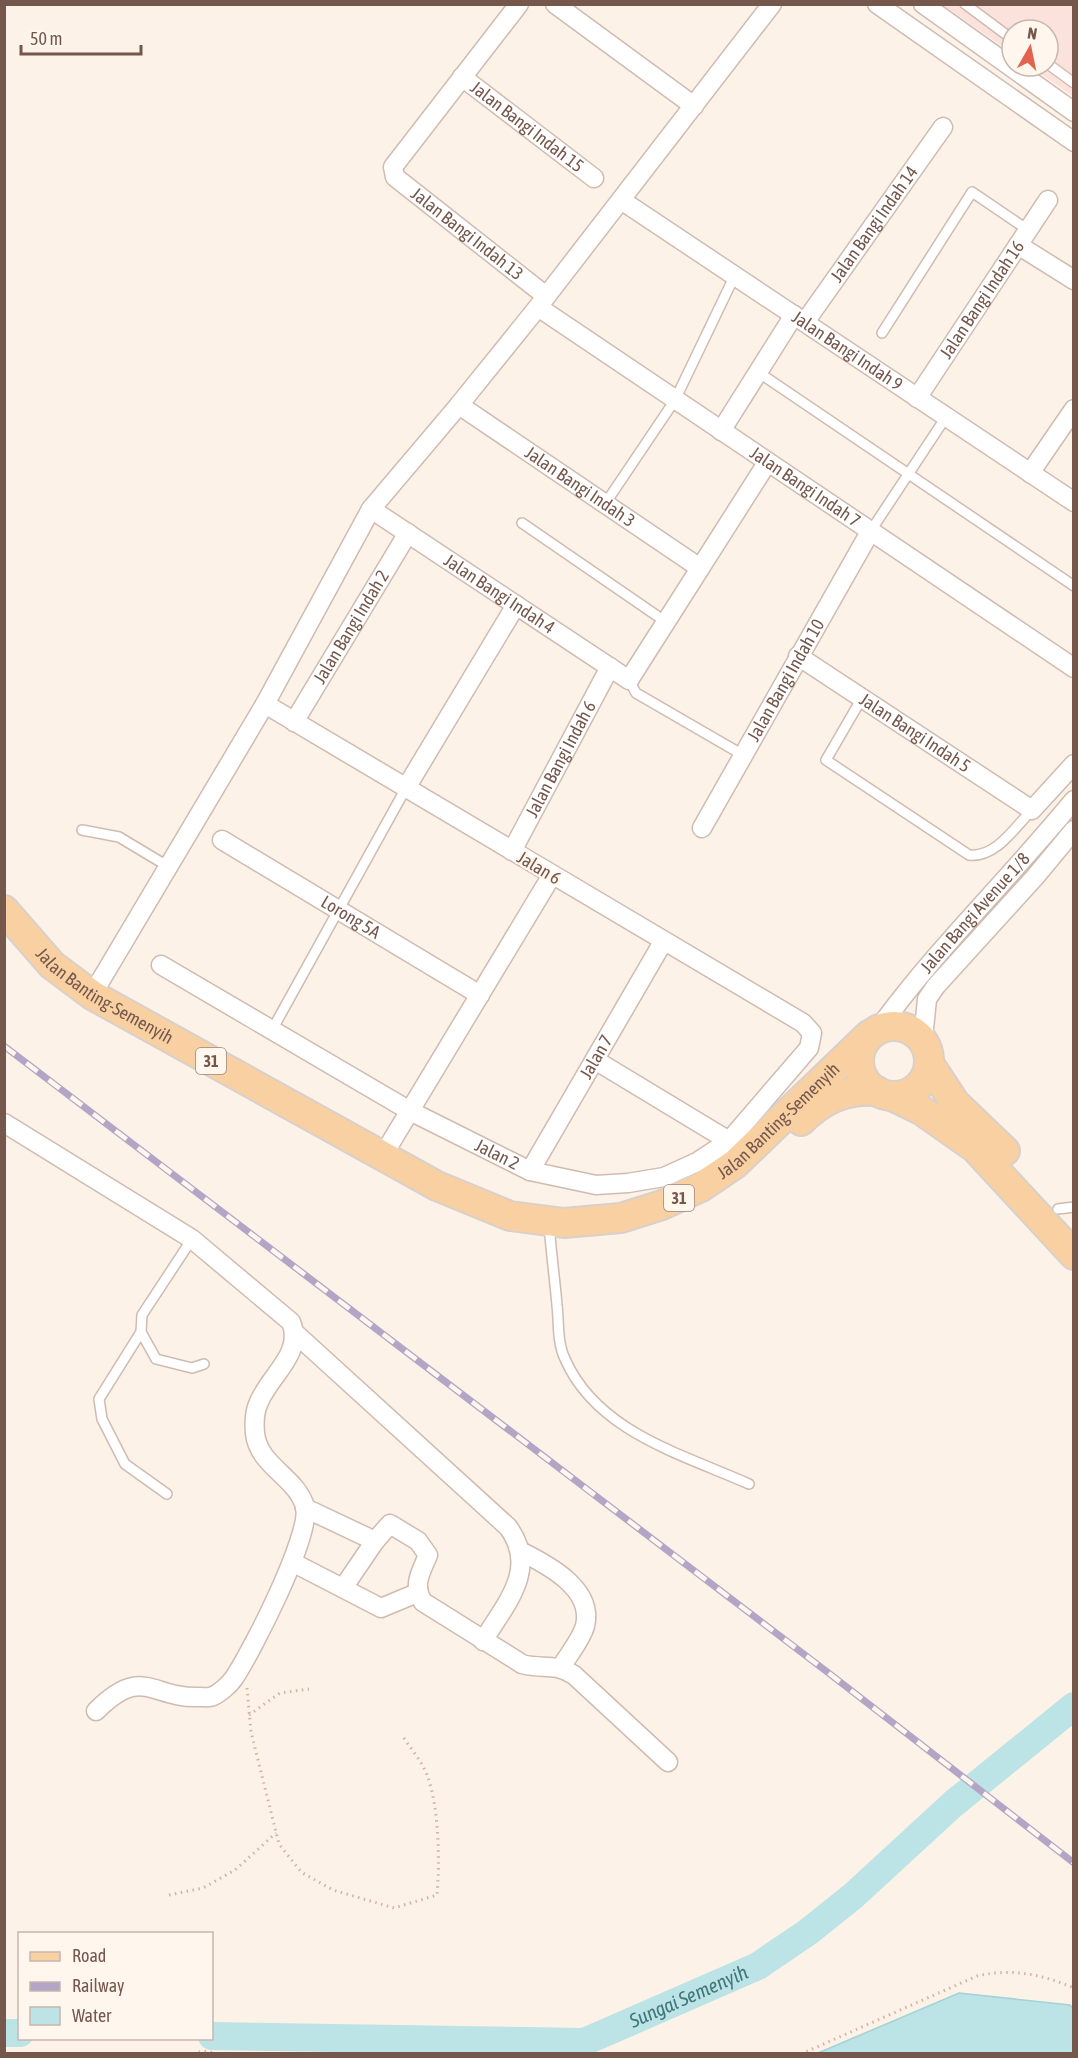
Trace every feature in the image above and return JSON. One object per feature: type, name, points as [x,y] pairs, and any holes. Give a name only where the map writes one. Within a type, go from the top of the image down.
[{"type":"main road","name":"Jalan Banting-Semenyih","points":[[4,910],[52,965],[92,995],[437,1186],[496,1223],[550,1236],[615,1235],[670,1220],[712,1201],[745,1177],[809,1112],[825,1101],[842,1093],[884,1093],[921,1110],[975,1148],[1074,1255]]},
{"type":"main road","points":[[926,1052],[925,1078],[917,1088],[905,1094],[884,1093],[865,1080],[859,1065],[860,1049],[874,1031],[903,1026],[926,1052],[955,1103],[1068,1215]]},
{"type":"main road","name":"Jalan Banting-Semenyih","points":[[437,1186],[510,1216],[564,1223],[621,1218],[662,1205],[701,1187],[735,1164],[874,1031]]},
{"type":"street","points":[[462,77],[519,4]]},
{"type":"street","points":[[555,4],[694,105]]},
{"type":"street","points":[[877,4],[1074,142]]},
{"type":"street","points":[[923,4],[1074,112]]},
{"type":"street","points":[[92,995],[265,704],[371,509],[459,405],[542,301],[694,105],[764,7]]},
{"type":"street","name":"Jalan Bangi Indah 13","points":[[462,77],[393,167],[395,177],[542,301]]},
{"type":"street","name":"Jalan Bangi Indah 15","points":[[462,77],[594,178]]},
{"type":"street","name":"Jalan Bangi Indah 14","points":[[721,431],[758,372],[944,127]]},
{"type":"street","name":"Jalan Bangi Indah 9","points":[[621,200],[1074,502]]},
{"type":"street","name":"Jalan Bangi Indah 16","points":[[917,398],[1048,200]]},
{"type":"street","points":[[1023,237],[1074,280]]},
{"type":"street","name":"Jalan Bangi Indah 7","points":[[542,301],[675,400],[1074,668]]},
{"type":"street","name":"Jalan Bangi Indah 3","points":[[459,405],[700,568]]},
{"type":"street","points":[[1030,473],[1074,409]]},
{"type":"street","points":[[629,680],[767,463]]},
{"type":"street","name":"Jalan Bangi Indah 4","points":[[371,509],[629,680]]},
{"type":"street","name":"Jalan Bangi Indah 10","points":[[702,828],[870,532]]},
{"type":"street","name":"Jalan Bangi Indah 2","points":[[294,722],[408,533]]},
{"type":"street","points":[[406,788],[516,605]]},
{"type":"street","name":"Jalan Bangi Indah 5","points":[[798,656],[1032,810]]},
{"type":"street","name":"Jalan Bangi Indah 6","points":[[512,851],[610,667]]},
{"type":"street","name":"Jalan 6","points":[[265,704],[803,1023],[812,1033]]},
{"type":"street","points":[[1032,810],[1074,764]]},
{"type":"street","name":"Jalan Bangi Avenue 1/8","points":[[874,1031],[913,981],[1021,864],[1074,800]]},
{"type":"street","name":"Jalan Bangi Avenue 1/8","points":[[926,1052],[927,999],[1074,830]]},
{"type":"street","name":"Lorong 5A","points":[[222,840],[480,994]]},
{"type":"street","points":[[382,1157],[552,875]]},
{"type":"street","name":"Jalan 7","points":[[530,1171],[663,942]]},
{"type":"street","name":"Jalan 2","points":[[161,965],[410,1111],[530,1171],[596,1185],[628,1184],[664,1177],[697,1162],[729,1141],[809,1048],[812,1033]]},
{"type":"street","points":[[595,1060],[729,1141]]},
{"type":"street","points":[[4,1123],[192,1239],[291,1322],[296,1334],[508,1527],[522,1552],[522,1569],[516,1586],[483,1641]]},
{"type":"street","points":[[296,1334],[293,1348],[259,1401],[254,1419],[256,1442],[266,1460],[294,1490],[305,1508],[375,1541]]},
{"type":"street","points":[[96,1711],[114,1694],[135,1686],[160,1689],[187,1698],[212,1697],[232,1681],[245,1660],[292,1562],[303,1531],[305,1508]]},
{"type":"street","points":[[343,1588],[375,1541],[390,1524],[418,1541],[428,1555],[417,1580],[417,1593],[423,1602],[522,1664],[535,1668],[548,1665],[561,1667],[574,1675],[668,1762]]},
{"type":"street","points":[[522,1552],[557,1572],[584,1602],[585,1626],[561,1667]]},
{"type":"street","points":[[292,1562],[381,1608],[417,1593]]},
{"type":"lane","points":[[965,4],[1000,30]]},
{"type":"lane","points":[[1060,73],[1074,83]]},
{"type":"lane","points":[[882,333],[972,192],[1023,237]]},
{"type":"lane","points":[[605,504],[675,400],[735,275]]},
{"type":"lane","points":[[758,372],[1074,586]]},
{"type":"lane","points":[[870,532],[946,417]]},
{"type":"lane","points":[[522,523],[666,622]]},
{"type":"lane","points":[[629,680],[636,693],[743,754]]},
{"type":"lane","points":[[862,699],[826,760],[969,855],[981,856],[990,852],[1032,810]]},
{"type":"lane","points":[[272,1030],[406,788]]},
{"type":"lane","points":[[82,830],[119,837],[169,867]]},
{"type":"lane","points":[[550,1236],[558,1334],[564,1358],[596,1404],[613,1420],[635,1433],[749,1484]]},
{"type":"lane","points":[[166,1494],[125,1464],[102,1419],[99,1399],[141,1332],[142,1315],[192,1239]]},
{"type":"lane","points":[[141,1332],[156,1359],[192,1368],[204,1364]]},
{"type":"path","points":[[245,1660],[251,1732],[279,1844],[301,1872],[333,1890],[394,1908],[437,1895],[439,1876],[435,1809],[427,1774],[402,1735]]},
{"type":"path","points":[[249,1715],[280,1693],[309,1689]]},
{"type":"path","points":[[169,1895],[203,1888],[236,1870],[276,1833]]},
{"type":"path","points":[[801,2054],[977,1976],[1000,1971],[1024,1972],[1074,1988]]},
{"type":"path","points":[[193,2054],[203,2051],[220,2054]]},
{"type":"shaded area","points":[[943,5],[1073,5],[1073,96],[1047,78],[1060,78],[1060,18],[1000,18],[1000,45]]},
{"type":"water","points":[[959,1993],[1070,2005],[1073,2008],[1073,2053],[818,2053]]},
{"type":"waterway","name":"Sungai Semenyih","points":[[213,2036],[584,2042],[758,1966],[808,1932],[853,1896],[953,1804],[1074,1706]]},
{"type":"waterway","name":"Sungai Semenyih","points":[[4,2033],[18,2033]]},
{"type":"railway","points":[[4,1046],[826,1671],[1074,1863]]}]
